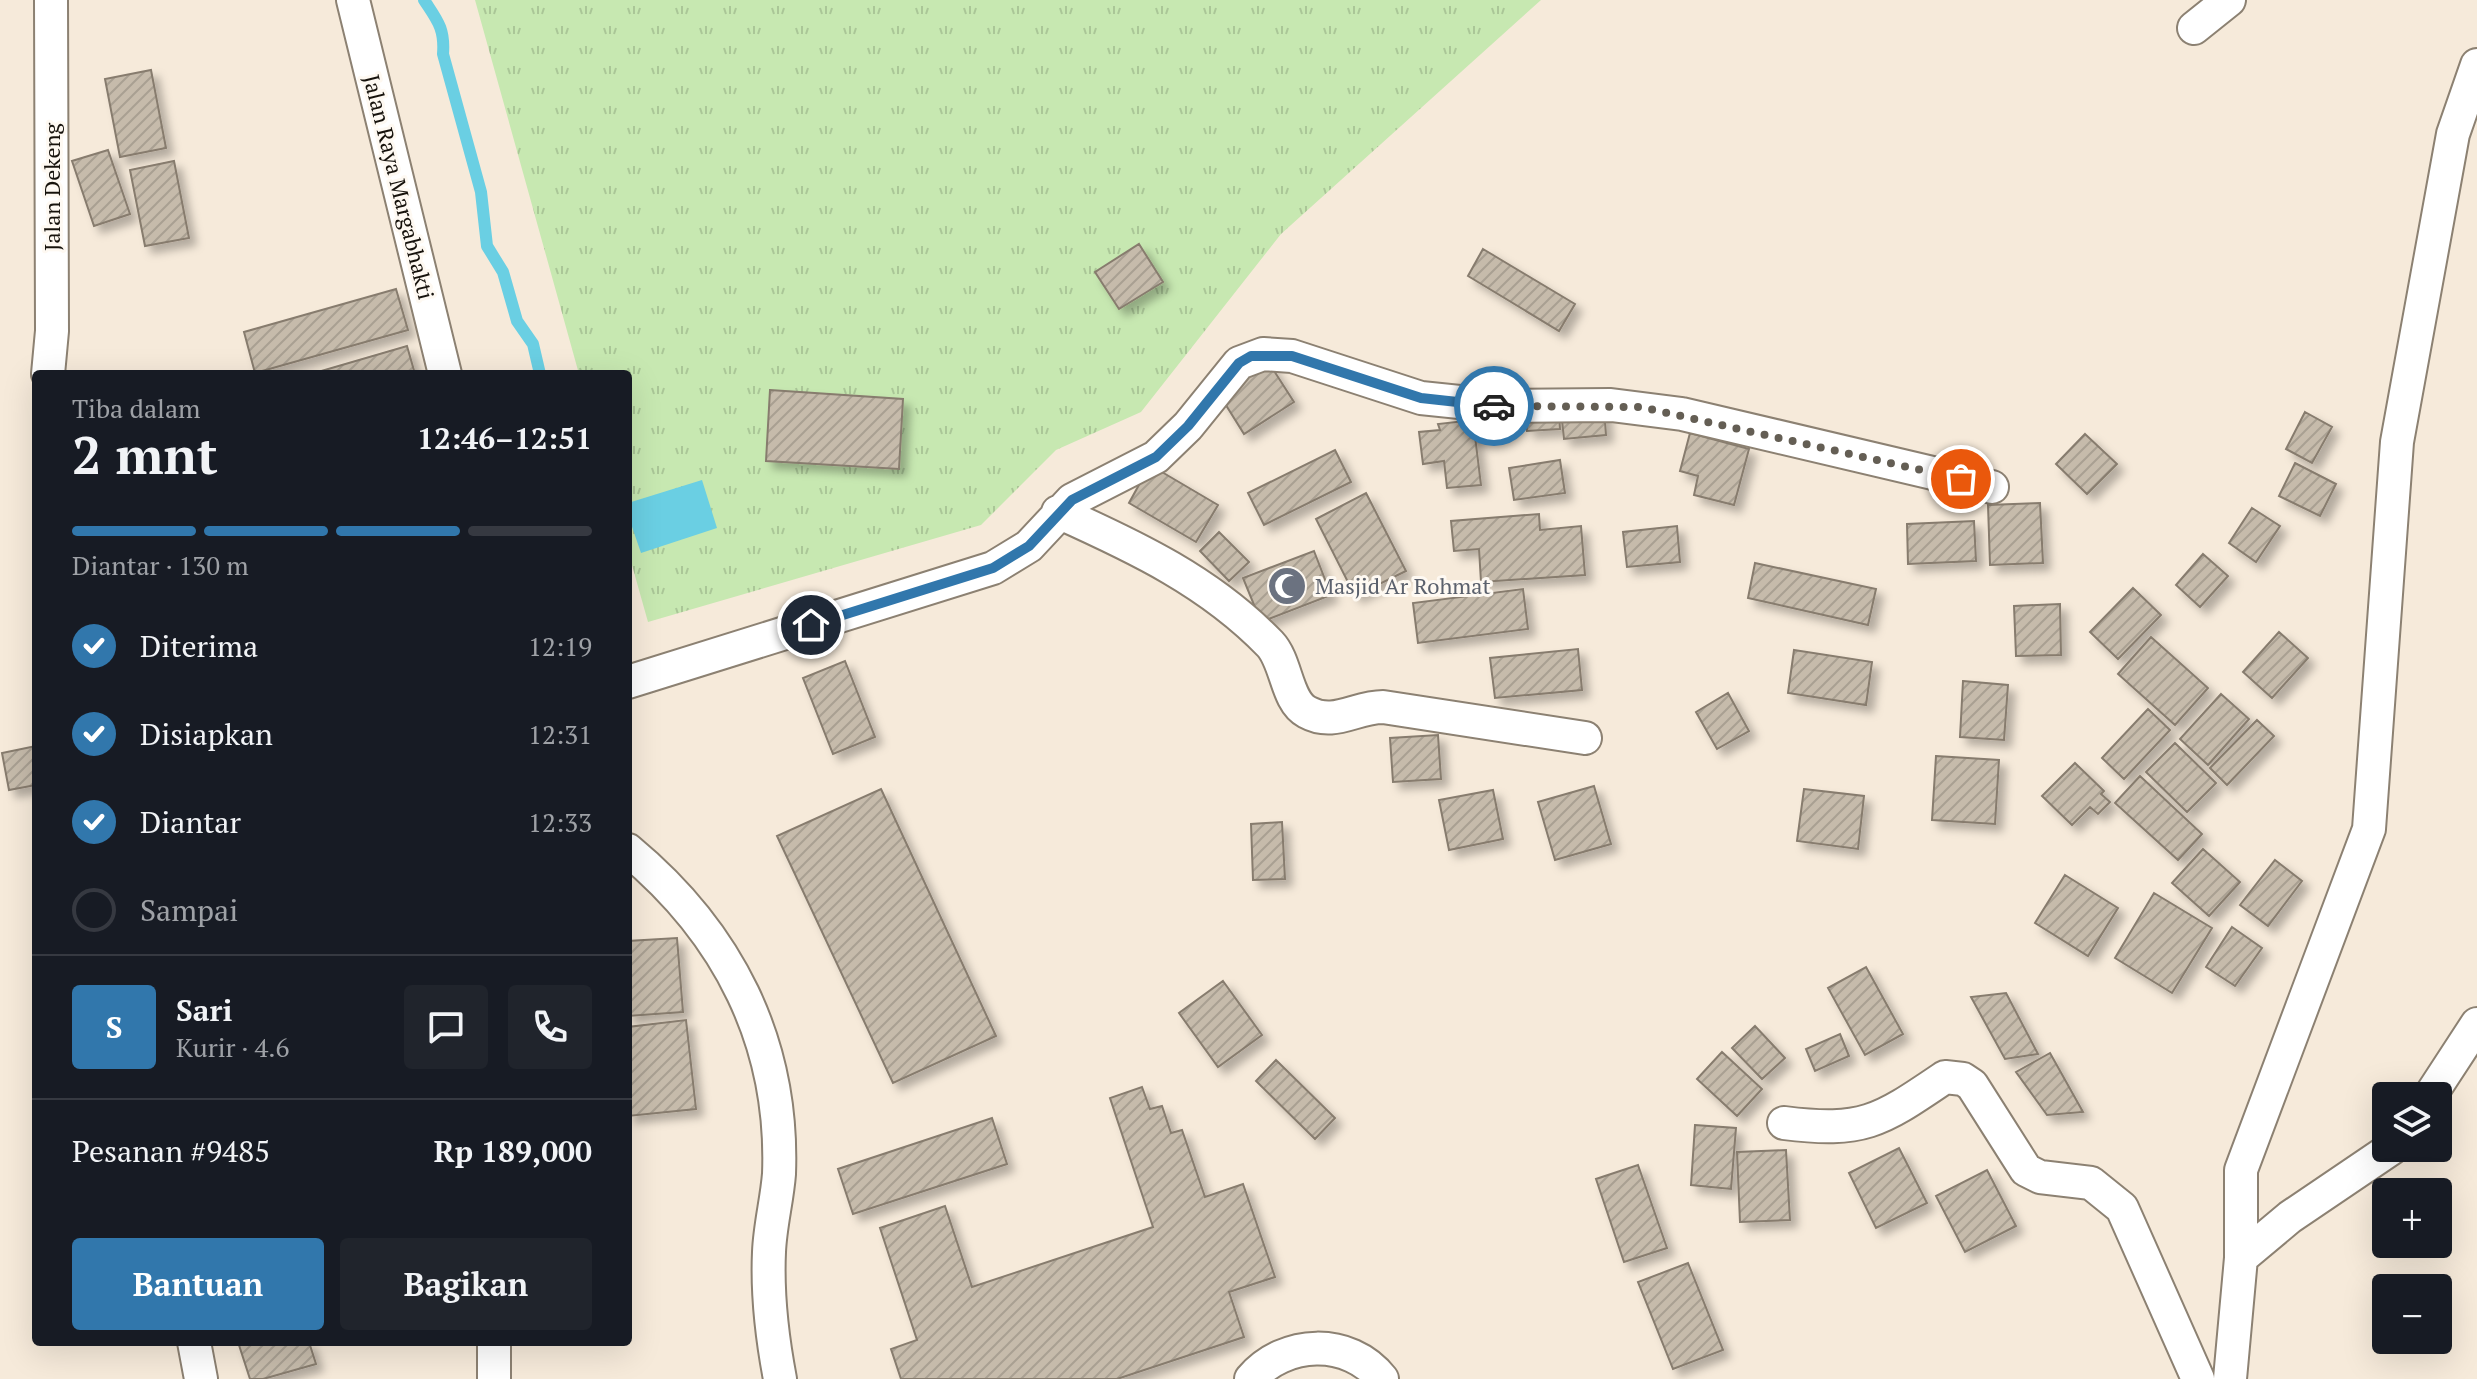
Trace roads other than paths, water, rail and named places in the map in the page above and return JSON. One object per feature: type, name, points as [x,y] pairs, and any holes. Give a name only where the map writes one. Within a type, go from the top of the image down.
[{"type":"street","name":"Jalan Dekeng","points":[[48,370],[52,331],[51,0]]},
{"type":"street","name":"Jalan Raya Margabhakti","points":[[353,0],[444,370]]},
{"type":"street","points":[[2194,28],[2229,0]]},
{"type":"street","points":[[2230,1379],[2241,1258],[2241,1170],[2369,829],[2397,442],[2453,134],[2477,65]]},
{"type":"street","points":[[632,681],[993,568],[1029,546],[1072,500],[1156,457],[1188,426],[1239,363],[1263,354],[1292,356],[1421,398],[1498,406],[1611,405],[1682,414],[1992,487]]},
{"type":"street","points":[[1058,512],[1124,541],[1205,587],[1271,645],[1282,660],[1296,701],[1302,709],[1321,719],[1333,720],[1367,707],[1383,707],[1585,738]]},
{"type":"street","points":[[632,853],[663,879],[733,970],[760,1031],[771,1073],[779,1128],[779,1176],[769,1251],[770,1319],[780,1379]]},
{"type":"street","points":[[2439,1082],[2477,1024]]},
{"type":"street","points":[[1784,1123],[1828,1129],[1859,1126],[1888,1115],[1945,1077],[1966,1080],[1975,1089],[2000,1135],[2026,1170],[2040,1177],[2091,1183],[2122,1208],[2198,1379]]},
{"type":"street","points":[[2241,1258],[2290,1217],[2372,1162]]},
{"type":"street","points":[[195,1346],[201,1379]]},
{"type":"street","points":[[494,1346],[494,1379]]},
{"type":"street","points":[[1251,1379],[1276,1358],[1297,1349],[1319,1348],[1341,1351],[1361,1361],[1382,1379]]},
{"type":"water","points":[[702,480],[717,528],[641,553],[632,527],[632,502]]},
{"type":"waterway","points":[[424,0],[441,31],[443,54],[481,192],[487,246],[503,272],[517,321],[533,344],[539,370]]},
{"type":"place","name":"Masjid Ar Rohmat","points":[[1287,586]]}]
